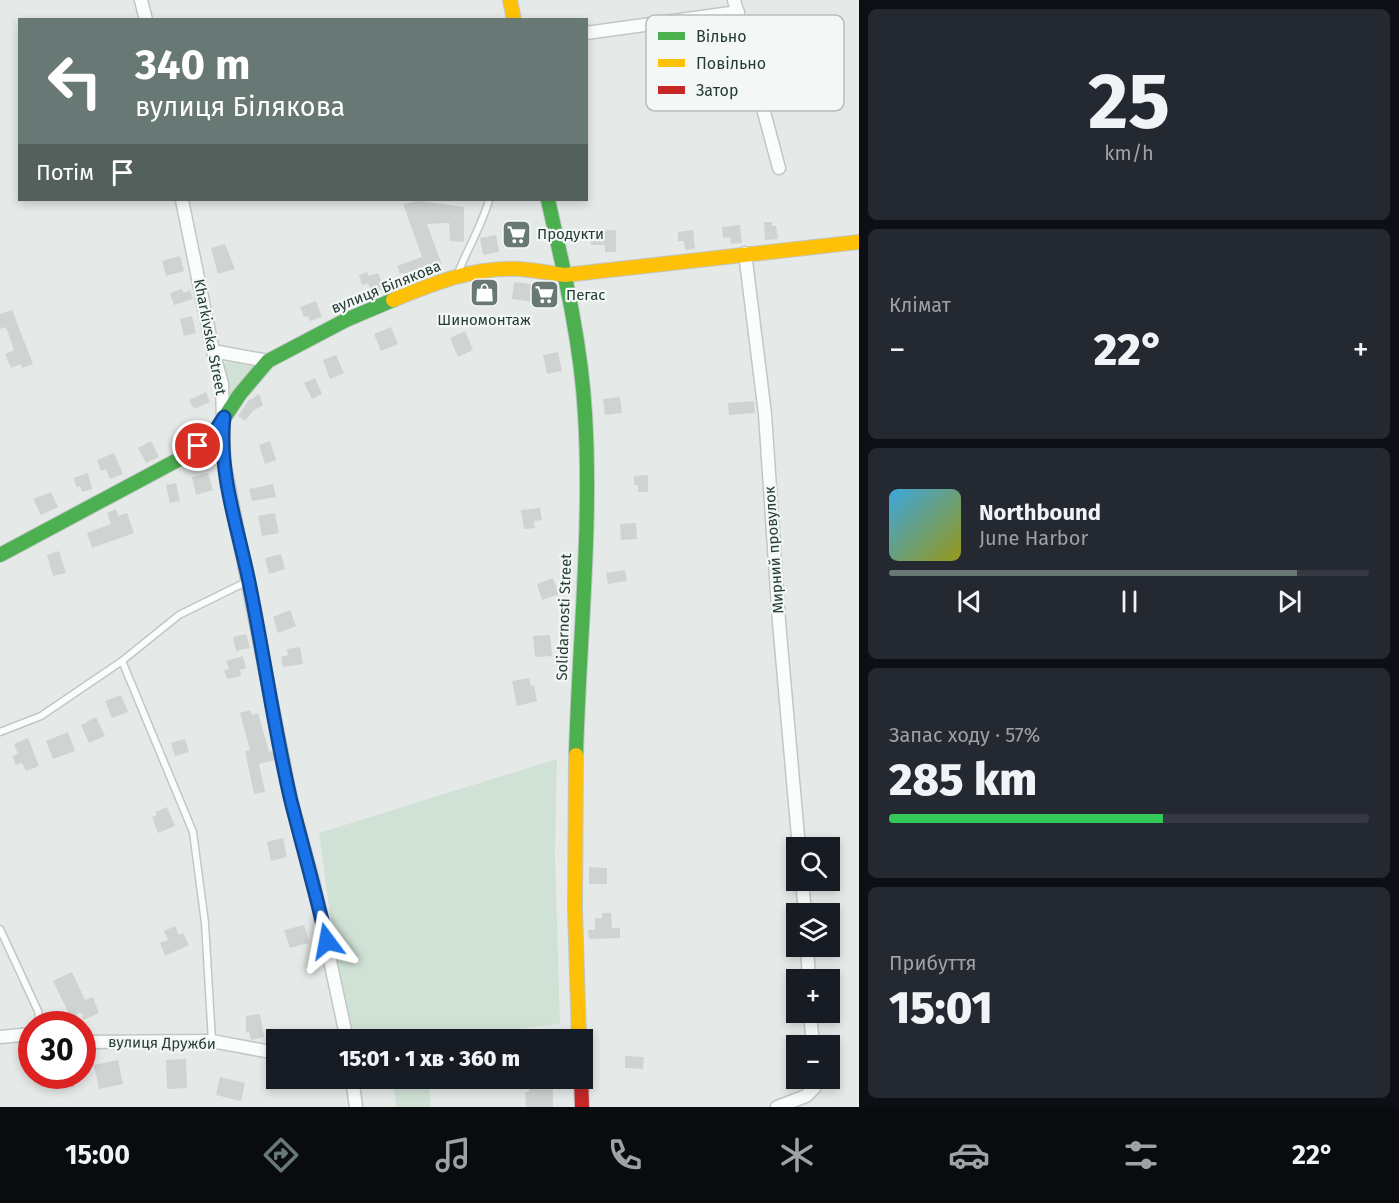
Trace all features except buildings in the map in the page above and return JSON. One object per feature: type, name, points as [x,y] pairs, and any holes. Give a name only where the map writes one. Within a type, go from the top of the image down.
[{"type":"street","points":[[141,0],[146,18]]},
{"type":"street","points":[[510,0],[514,18]]},
{"type":"street","points":[[686,15],[736,6]]},
{"type":"street","points":[[588,33],[646,22]]},
{"type":"street","points":[[764,111],[779,168]]},
{"type":"street","name":"Kharkivska Street","points":[[182,201],[222,384],[224,462],[291,800],[313,881],[345,1029]]},
{"type":"street","name":"Solidarnosti Street","points":[[548,201],[578,340],[585,414],[586,456],[578,690],[574,922],[579,1029]]},
{"type":"street","name":"вулиця Білякова","points":[[0,555],[185,456],[212,436],[268,361],[346,320],[440,280],[484,270],[519,269],[565,275],[859,242]]},
{"type":"street","name":"Мирний провулок","points":[[745,253],[765,414],[779,622],[799,837]]},
{"type":"street","points":[[213,351],[268,361]]},
{"type":"street","points":[[0,1037],[18,1035]]},
{"type":"street","name":"вулиця Дружби","points":[[96,1042],[212,1041],[266,1051]]},
{"type":"street","points":[[354,1089],[356,1107]]},
{"type":"street","points":[[581,1089],[582,1107]]},
{"type":"street","points":[[777,1107],[806,1096],[813,1089]]},
{"type":"lane","points":[[457,276],[468,247],[484,218],[489,201]]},
{"type":"lane","points":[[0,732],[41,716],[122,661],[179,615],[249,580]]},
{"type":"lane","points":[[122,661],[193,832],[205,923],[212,1041]]},
{"type":"lane","points":[[0,929],[38,1011]]},
{"type":"green space","points":[[248,361],[255,367],[227,405],[220,363]]},
{"type":"green space","points":[[557,759],[555,854],[560,1024],[515,1029],[350,1029],[331,946],[334,942],[319,833]]},
{"type":"green space","points":[[394,1089],[429,1089],[431,1107],[396,1107]]},
{"type":"traffic: fast","points":[[548,201],[576,333],[585,414],[586,542],[576,755]]},
{"type":"traffic: fast","points":[[0,555],[185,456],[212,436],[240,394],[268,361],[346,320],[393,300]]},
{"type":"traffic: slow","points":[[510,0],[514,18]]},
{"type":"traffic: slow","points":[[393,300],[454,277],[502,269],[565,275],[859,242]]},
{"type":"traffic: slow","points":[[576,755],[575,909],[579,1029]]},
{"type":"traffic: jam","points":[[581,1089],[582,1107]]},
{"type":"place","name":"Продукти","points":[[516,234]]},
{"type":"place","name":"Шиномонтаж","points":[[484,293]]},
{"type":"place","name":"Пегас","points":[[545,295]]},
{"type":"route","points":[[198,446],[212,436],[224,417],[222,438],[224,462],[232,508],[249,580],[291,800],[327,941]]}]
